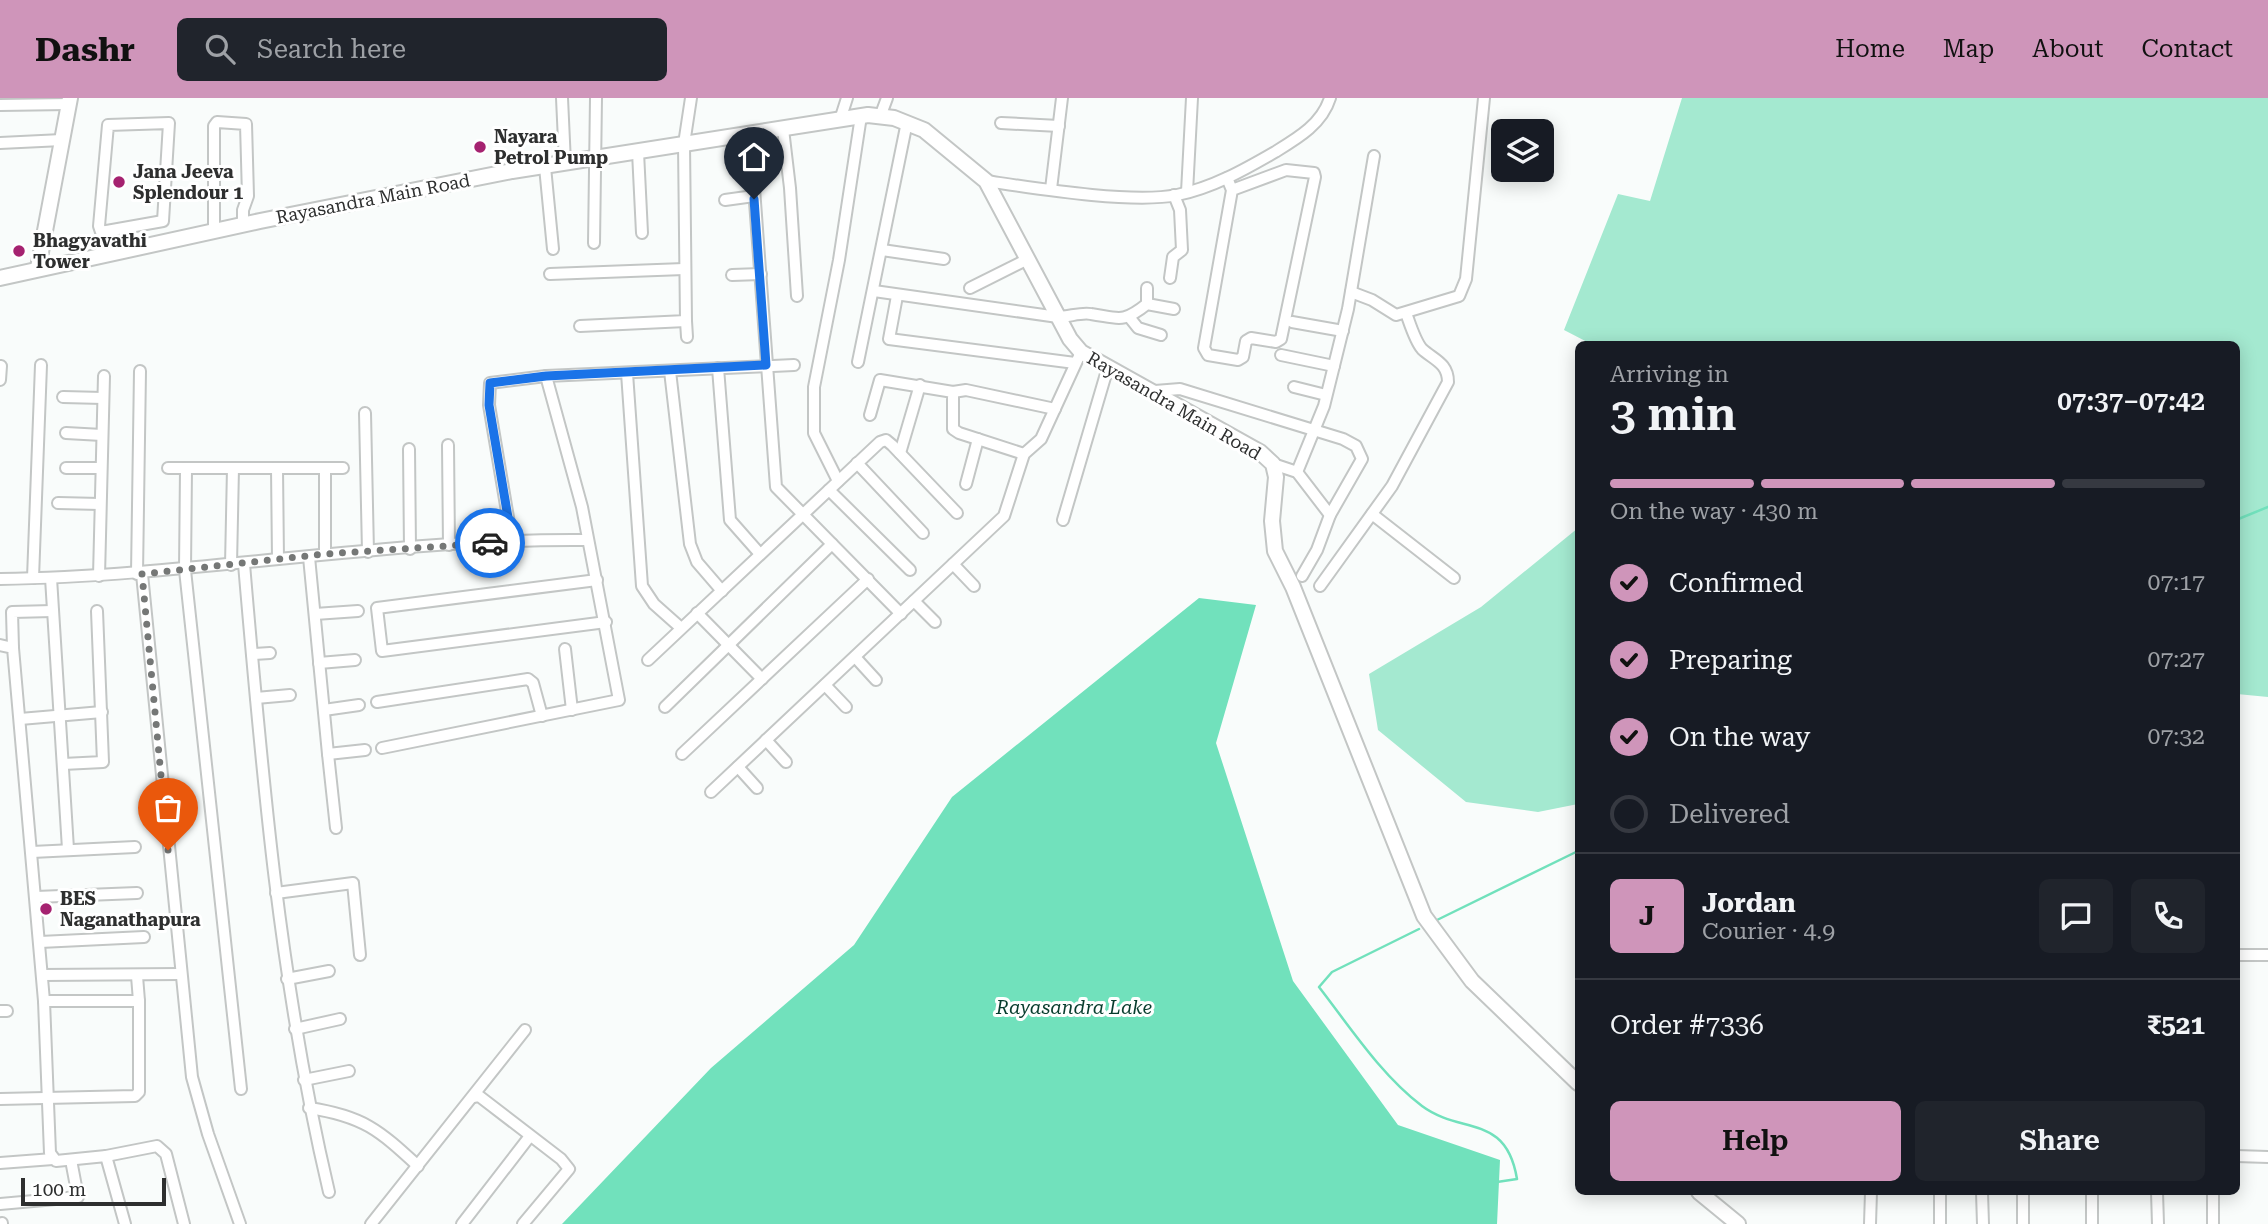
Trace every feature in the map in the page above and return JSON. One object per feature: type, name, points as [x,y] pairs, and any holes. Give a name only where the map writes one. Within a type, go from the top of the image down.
[{"type":"street","points":[[562,98],[565,163]]},
{"type":"street","points":[[594,243],[596,98]]},
{"type":"street","points":[[687,337],[684,144],[691,98]]},
{"type":"street","points":[[840,120],[847,98]]},
{"type":"street","points":[[880,117],[887,98]]},
{"type":"street","points":[[1052,189],[1062,98]]},
{"type":"street","points":[[1187,192],[1192,98]]},
{"type":"street","points":[[986,181],[1122,196],[1174,195],[1187,192],[1227,178],[1296,139],[1325,114],[1330,98]]},
{"type":"street","points":[[1351,292],[1372,300],[1396,315],[1452,299],[1464,288],[1484,98]]},
{"type":"street","points":[[0,105],[69,101],[38,268]]},
{"type":"street","points":[[838,481],[814,433],[814,387],[839,260],[861,116]]},
{"type":"street","name":"Rayasandra Main Road","points":[[0,278],[243,225],[565,163],[861,116],[907,122],[924,130],[986,181],[1078,358],[1108,367],[1155,391],[1259,452],[1273,464],[1276,477],[1272,521],[1275,551],[1293,587],[1424,916],[1472,981],[1575,1080]]},
{"type":"street","points":[[214,231],[214,126],[217,121],[246,124],[248,196],[243,210],[243,225]]},
{"type":"street","points":[[858,362],[907,122]]},
{"type":"street","points":[[169,123],[163,221],[135,227],[101,232],[100,229],[108,125],[169,123]]},
{"type":"street","points":[[1001,123],[1059,126]]},
{"type":"street","points":[[783,129],[797,296]]},
{"type":"street","points":[[750,134],[776,487],[901,614]]},
{"type":"street","points":[[0,143],[62,141]]},
{"type":"street","points":[[1276,151],[1286,170]]},
{"type":"street","points":[[638,152],[642,233]]},
{"type":"street","points":[[1297,472],[1326,395],[1343,331],[1374,156]]},
{"type":"street","points":[[545,167],[553,249]]},
{"type":"street","points":[[1227,178],[1232,190],[1204,348],[1208,355],[1238,360],[1243,357],[1246,341],[1251,338],[1276,342],[1281,339],[1315,177],[1314,173],[1286,170],[1232,190]]},
{"type":"street","points":[[1170,278],[1173,257],[1182,250],[1180,210],[1174,195]]},
{"type":"street","points":[[725,200],[754,196]]},
{"type":"street","points":[[135,227],[136,248]]},
{"type":"street","points":[[882,250],[944,259]]},
{"type":"street","points":[[970,288],[1028,259]]},
{"type":"street","points":[[550,274],[684,269]]},
{"type":"street","points":[[732,275],[761,274]]},
{"type":"street","points":[[1147,288],[1147,304]]},
{"type":"street","points":[[874,291],[1058,317],[1086,313],[1112,319],[1129,318],[1147,304],[1174,309]]},
{"type":"street","points":[[711,792],[1004,516],[1024,454],[1041,439],[1078,358],[888,338],[897,296]]},
{"type":"street","points":[[1320,586],[1392,486],[1448,382],[1448,374],[1437,358],[1422,348],[1406,313]]},
{"type":"street","points":[[1129,318],[1138,328],[1161,335]]},
{"type":"street","points":[[580,326],[686,321]]},
{"type":"street","points":[[1292,322],[1343,331]]},
{"type":"street","points":[[1136,341],[1138,328]]},
{"type":"street","points":[[1281,355],[1334,366]]},
{"type":"street","points":[[33,578],[41,365]]},
{"type":"street","points":[[512,541],[489,405],[490,383],[546,376],[794,365]]},
{"type":"street","points":[[0,380],[1,366]]},
{"type":"street","points":[[1063,520],[1108,367]]},
{"type":"street","points":[[718,368],[730,520],[760,554]]},
{"type":"street","points":[[670,371],[690,544],[697,562],[722,590]]},
{"type":"street","points":[[140,372],[139,574],[192,1077],[208,1134],[240,1224]]},
{"type":"street","points":[[627,373],[642,586],[654,604],[681,628]]},
{"type":"street","points":[[99,576],[104,376]]},
{"type":"street","points":[[382,748],[619,700],[582,507],[546,376]]},
{"type":"street","points":[[870,415],[880,380],[953,393],[966,390],[1055,409]]},
{"type":"street","points":[[900,453],[920,385]]},
{"type":"street","points":[[1294,387],[1326,395]]},
{"type":"street","points":[[1155,391],[1180,389],[1343,439],[1356,446],[1362,454],[1330,514],[1317,550],[1302,576]]},
{"type":"street","points":[[953,393],[953,429],[1024,454]]},
{"type":"street","points":[[63,397],[103,398]]},
{"type":"street","points":[[365,413],[368,552]]},
{"type":"street","points":[[66,433],[102,435]]},
{"type":"street","points":[[966,484],[978,439]]},
{"type":"street","points":[[648,660],[880,442],[886,440],[957,513]]},
{"type":"street","points":[[448,445],[449,545]]},
{"type":"street","points":[[409,449],[410,549]]},
{"type":"street","points":[[857,463],[923,533]]},
{"type":"street","points":[[1273,464],[1297,472],[1330,514]]},
{"type":"street","points":[[66,467],[101,468]]},
{"type":"street","points":[[168,468],[343,468]]},
{"type":"street","points":[[231,565],[233,468]]},
{"type":"street","points":[[277,468],[278,559]]},
{"type":"street","points":[[325,468],[325,554]]},
{"type":"street","points":[[186,469],[185,570],[241,1089]]},
{"type":"street","points":[[829,490],[910,570]]},
{"type":"street","points":[[58,503],[100,505]]},
{"type":"street","points":[[1373,514],[1454,578]]},
{"type":"street","points":[[0,579],[139,574],[325,554],[512,541],[587,540]]},
{"type":"street","points":[[665,707],[832,544]]},
{"type":"street","points":[[309,557],[336,828]]},
{"type":"street","points":[[244,564],[287,979],[309,1108],[329,1192]]},
{"type":"street","points":[[953,564],[974,586]]},
{"type":"street","points":[[51,578],[68,849]]},
{"type":"street","points":[[682,754],[868,579]]},
{"type":"street","points":[[597,580],[377,608],[382,651],[606,622]]},
{"type":"street","points":[[914,601],[935,622]]},
{"type":"street","points":[[53,611],[12,612],[43,975],[47,1098],[53,1159]]},
{"type":"street","points":[[63,764],[103,762],[97,611]]},
{"type":"street","points":[[315,614],[358,611]]},
{"type":"street","points":[[697,613],[762,678]]},
{"type":"street","points":[[0,645],[13,648]]},
{"type":"street","points":[[565,649],[572,710]]},
{"type":"street","points":[[252,654],[270,653]]},
{"type":"street","points":[[855,657],[876,680]]},
{"type":"street","points":[[319,663],[355,660]]},
{"type":"street","points":[[377,702],[528,679],[533,682],[542,716]]},
{"type":"street","points":[[825,685],[846,707]]},
{"type":"street","points":[[256,698],[290,695]]},
{"type":"street","points":[[324,710],[359,705]]},
{"type":"street","points":[[20,719],[102,712]]},
{"type":"street","points":[[766,740],[786,762]]},
{"type":"street","points":[[328,754],[365,750]]},
{"type":"street","points":[[738,767],[757,788]]},
{"type":"street","points":[[32,852],[135,847]]},
{"type":"street","points":[[276,893],[353,883],[360,955]]},
{"type":"street","points":[[36,897],[137,894]]},
{"type":"street","points":[[40,942],[144,937]]},
{"type":"street","points":[[2240,955],[2268,955]]},
{"type":"street","points":[[287,979],[330,971]]},
{"type":"street","points":[[43,975],[180,974]]},
{"type":"street","points":[[0,1099],[128,1097],[139,1092],[137,976]]},
{"type":"street","points":[[44,1001],[139,1001]]},
{"type":"street","points":[[295,1029],[340,1019]]},
{"type":"street","points":[[371,1224],[525,1030]]},
{"type":"street","points":[[304,1080],[349,1071]]},
{"type":"street","points":[[474,1097],[478,1097],[561,1159],[569,1169],[523,1224]]},
{"type":"street","points":[[309,1108],[345,1113],[382,1132],[418,1166]]},
{"type":"street","points":[[461,1224],[530,1136]]},
{"type":"street","points":[[0,1163],[71,1160],[157,1146],[166,1154],[184,1224]]},
{"type":"street","points":[[106,1156],[125,1224]]},
{"type":"street","points":[[2240,1156],[2268,1157]]},
{"type":"street","points":[[0,1205],[78,1197],[71,1160]]},
{"type":"street","points":[[1703,1195],[1738,1224]]},
{"type":"street","points":[[1870,1224],[1871,1195]]},
{"type":"street","points":[[1940,1195],[1940,1224]]},
{"type":"street","points":[[1982,1195],[1983,1224]]},
{"type":"street","points":[[2023,1195],[2023,1224]]},
{"type":"street","points":[[2092,1195],[2092,1224]]},
{"type":"street","points":[[2157,1195],[2158,1224]]},
{"type":"street","points":[[2213,1195],[2213,1224]]},
{"type":"shaded area","points":[[1682,98],[2268,98],[2268,697],[2240,694],[2240,341],[1585,341],[1564,330],[1618,194],[1650,201]]},
{"type":"shaded area","points":[[1575,530],[1575,805],[1538,812],[1466,802],[1378,730],[1369,674],[1481,607]]},
{"type":"water","name":"Rayasandra Lake","points":[[1199,598],[1256,605],[1216,743],[1293,981],[1398,1125],[1500,1160],[1497,1224],[562,1224],[711,1068],[854,945],[952,797]]},
{"type":"waterway","points":[[2240,518],[2268,507]]},
{"type":"waterway","points":[[1437,920],[1575,852]]},
{"type":"waterway","points":[[1419,929],[1332,972],[1319,987],[1367,1050],[1407,1094],[1437,1115],[1480,1129],[1503,1144],[1511,1158],[1517,1179],[1497,1182]]},
{"type":"way so far","points":[[168,850],[142,574],[325,554],[490,543]]},
{"type":"place","name":"Nayara Petrol Pump","points":[[480,147]]},
{"type":"place","name":"Jana Jeeva Splendour 1","points":[[119,182]]},
{"type":"place","name":"Bhagyavathi Tower","points":[[19,251]]},
{"type":"place","name":"BES Naganathapura","points":[[46,909]]},
{"type":"route","points":[[490,543],[512,541],[489,405],[490,383],[546,376],[766,365],[754,199]]}]
